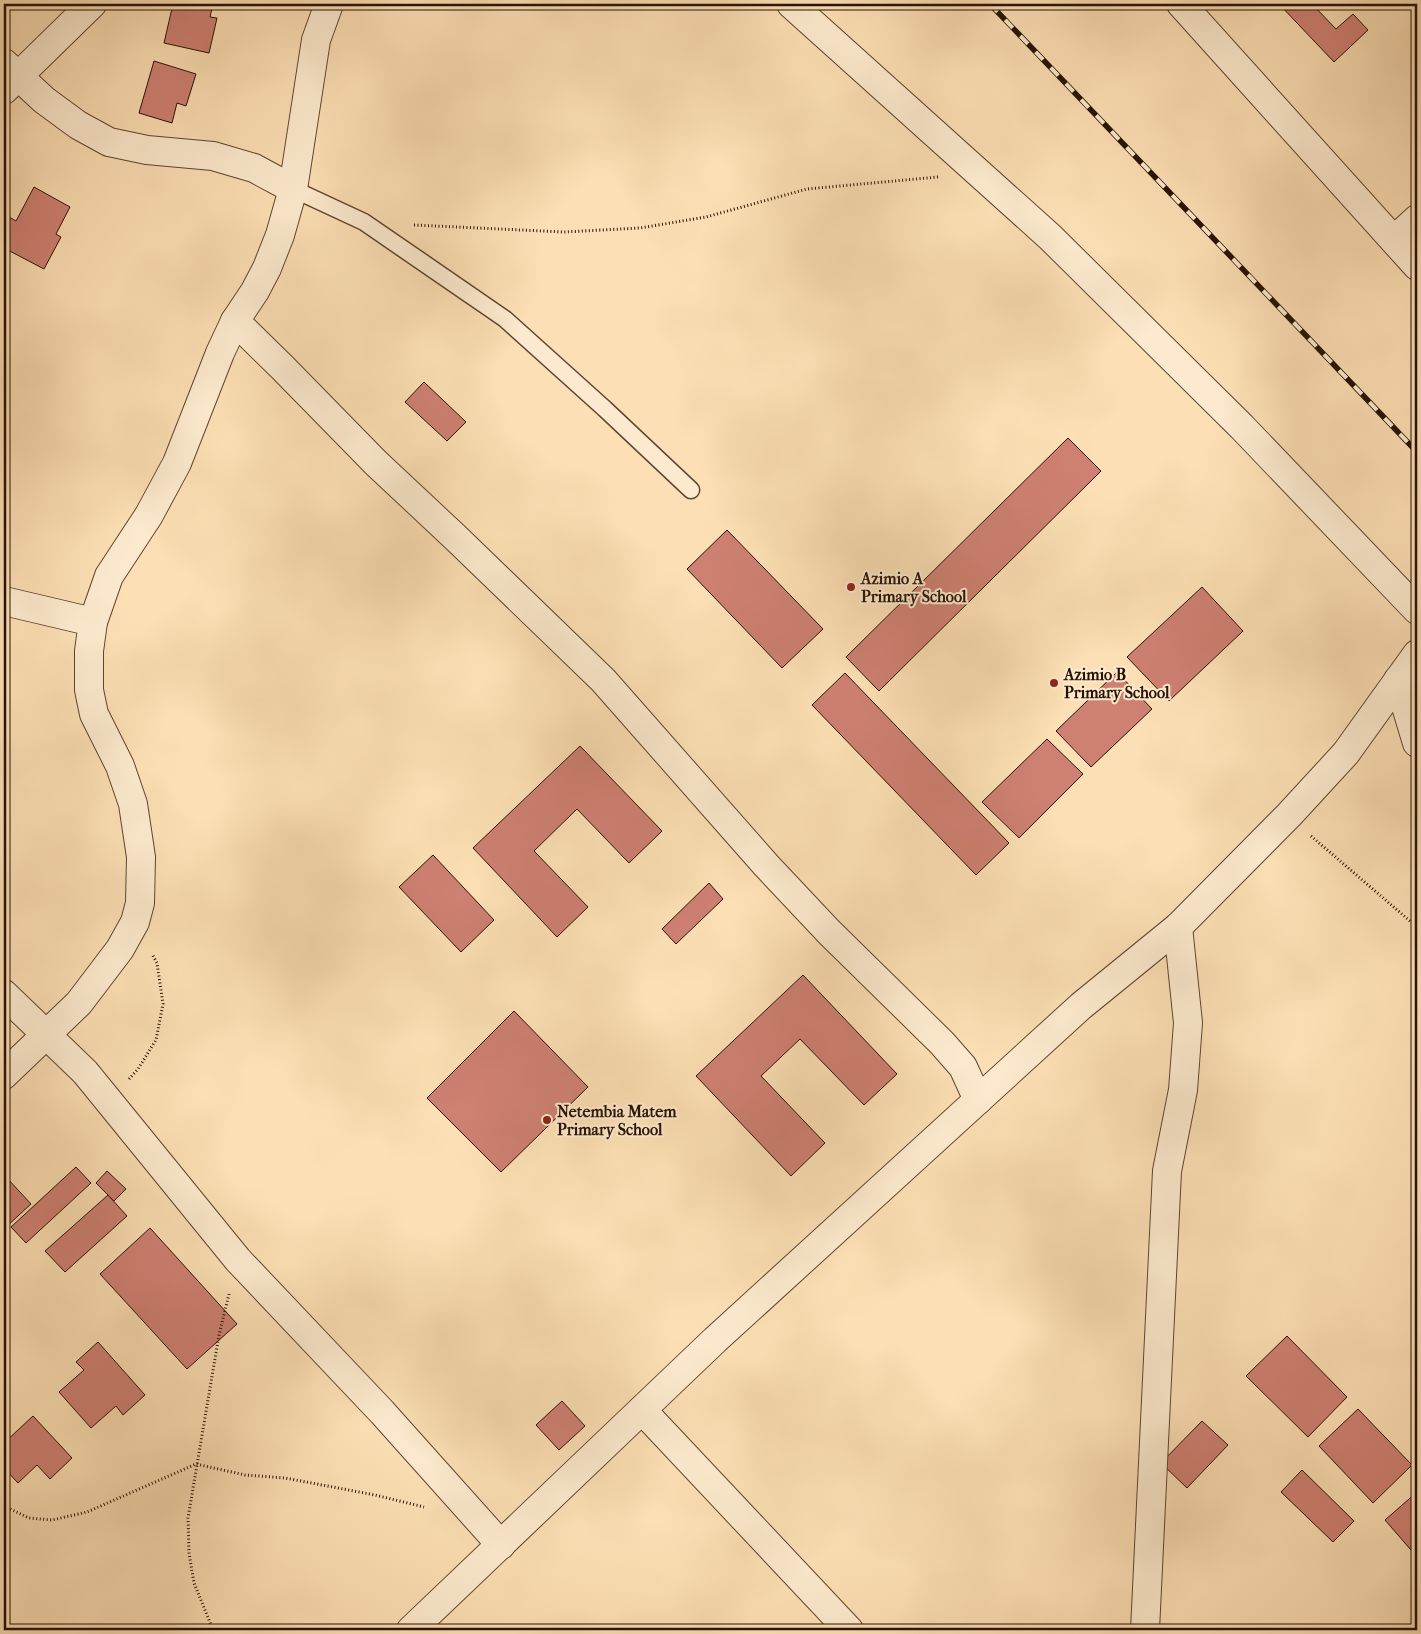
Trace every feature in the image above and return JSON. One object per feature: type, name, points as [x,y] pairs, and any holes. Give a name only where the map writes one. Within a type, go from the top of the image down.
[{"type":"street","points":[[92,4],[8,76],[78,125],[109,142],[147,150],[213,156],[254,168],[293,189]]},
{"type":"street","points":[[4,1075],[79,1003],[120,949],[135,922],[140,903],[141,857],[134,804],[120,766],[94,714],[89,690],[89,652],[93,622],[109,576],[149,515],[177,463],[216,361],[235,321],[255,291],[267,268],[280,235],[293,189],[316,40],[329,4]]},
{"type":"street","points":[[792,4],[1050,237],[1242,427],[1417,610]]},
{"type":"street","points":[[1181,4],[1417,266]]},
{"type":"street","points":[[1394,240],[1417,219]]},
{"type":"street","points":[[235,321],[376,463],[603,680],[766,865],[829,932],[942,1042],[963,1067],[978,1100]]},
{"type":"street","points":[[4,601],[93,622]]},
{"type":"street","points":[[411,1630],[715,1340],[1081,1006],[1178,927],[1346,753],[1417,654]]},
{"type":"street","points":[[1398,680],[1417,743]]},
{"type":"street","points":[[1145,1630],[1167,1171],[1183,1090],[1188,1023],[1178,927]]},
{"type":"street","points":[[4,994],[85,1072],[238,1260],[382,1412],[501,1545]]},
{"type":"street","points":[[642,1410],[849,1630]]},
{"type":"lane","points":[[293,189],[364,222],[505,319],[691,490]]},
{"type":"path","points":[[990,4],[1417,452]]},
{"type":"path","points":[[412,225],[564,232],[640,228],[706,217],[807,190],[981,174]]},
{"type":"path","points":[[1289,814],[1318,842],[1417,926]]},
{"type":"path","points":[[110,1103],[138,1069],[156,1040],[163,1004],[157,963],[135,922]]},
{"type":"path","points":[[213,1630],[194,1583],[189,1552],[188,1518],[219,1335],[238,1260]]},
{"type":"path","points":[[4,1506],[29,1518],[52,1520],[87,1512],[196,1464],[245,1475],[285,1478],[374,1495],[428,1508]]},
{"type":"building","points":[[173,4],[213,4],[210,17],[217,18],[209,53],[164,43]]},
{"type":"building","points":[[1279,4],[1312,4],[1336,29],[1353,14],[1368,30],[1334,62]]},
{"type":"building","points":[[154,61],[196,74],[186,106],[177,103],[172,123],[139,113]]},
{"type":"building","points":[[34,187],[70,207],[56,234],[61,237],[44,269],[4,248],[4,214],[16,221]]},
{"type":"building","points":[[424,382],[466,422],[447,441],[405,402]]},
{"type":"building","points":[[1068,438],[1101,471],[879,691],[846,657]]},
{"type":"building","points":[[727,530],[823,629],[782,668],[687,569]]},
{"type":"building","points":[[1202,587],[1243,631],[1169,701],[1127,657]]},
{"type":"building","points":[[1117,672],[1152,709],[1091,767],[1056,731]]},
{"type":"building","points":[[845,673],[1009,843],[976,875],[812,705]]},
{"type":"building","points":[[1047,739],[1083,774],[1019,838],[982,802]]},
{"type":"building","points":[[580,746],[662,831],[629,863],[577,809],[534,851],[588,907],[557,937],[473,848]]},
{"type":"building","points":[[433,855],[494,920],[461,952],[399,887]]},
{"type":"building","points":[[709,883],[723,899],[676,944],[662,929]]},
{"type":"building","points":[[803,975],[897,1074],[864,1105],[800,1039],[761,1076],[825,1143],[791,1176],[696,1076]]},
{"type":"building","points":[[514,1011],[588,1087],[501,1172],[427,1098]]},
{"type":"building","points":[[76,1167],[91,1183],[26,1243],[11,1227]]},
{"type":"building","points":[[107,1171],[126,1189],[114,1201],[96,1183]]},
{"type":"building","points":[[7,1178],[31,1204],[6,1227],[4,1225],[4,1181]]},
{"type":"building","points":[[108,1195],[127,1216],[65,1272],[45,1251]]},
{"type":"building","points":[[150,1228],[237,1324],[187,1369],[100,1274]]},
{"type":"building","points":[[1287,1336],[1347,1397],[1308,1437],[1246,1376]]},
{"type":"building","points":[[98,1342],[145,1395],[123,1415],[116,1406],[91,1428],[59,1392],[84,1370],[76,1362]]},
{"type":"building","points":[[562,1401],[585,1426],[559,1450],[536,1425]]},
{"type":"building","points":[[1358,1409],[1412,1465],[1373,1503],[1319,1446]]},
{"type":"building","points":[[33,1416],[72,1458],[50,1479],[37,1465],[18,1483],[4,1468],[4,1443]]},
{"type":"building","points":[[1202,1421],[1228,1445],[1187,1488],[1161,1463]]},
{"type":"building","points":[[1302,1470],[1354,1521],[1333,1542],[1281,1492]]},
{"type":"building","points":[[1417,1492],[1417,1557],[1385,1520]]},
{"type":"railway","points":[[990,4],[1417,452]]},
{"type":"place","name":"Azimio A Primary School","points":[[851,587]]},
{"type":"place","name":"Azimio B Primary School","points":[[1054,683]]},
{"type":"place","name":"Netembia Matem Primary School","points":[[547,1120]]}]
